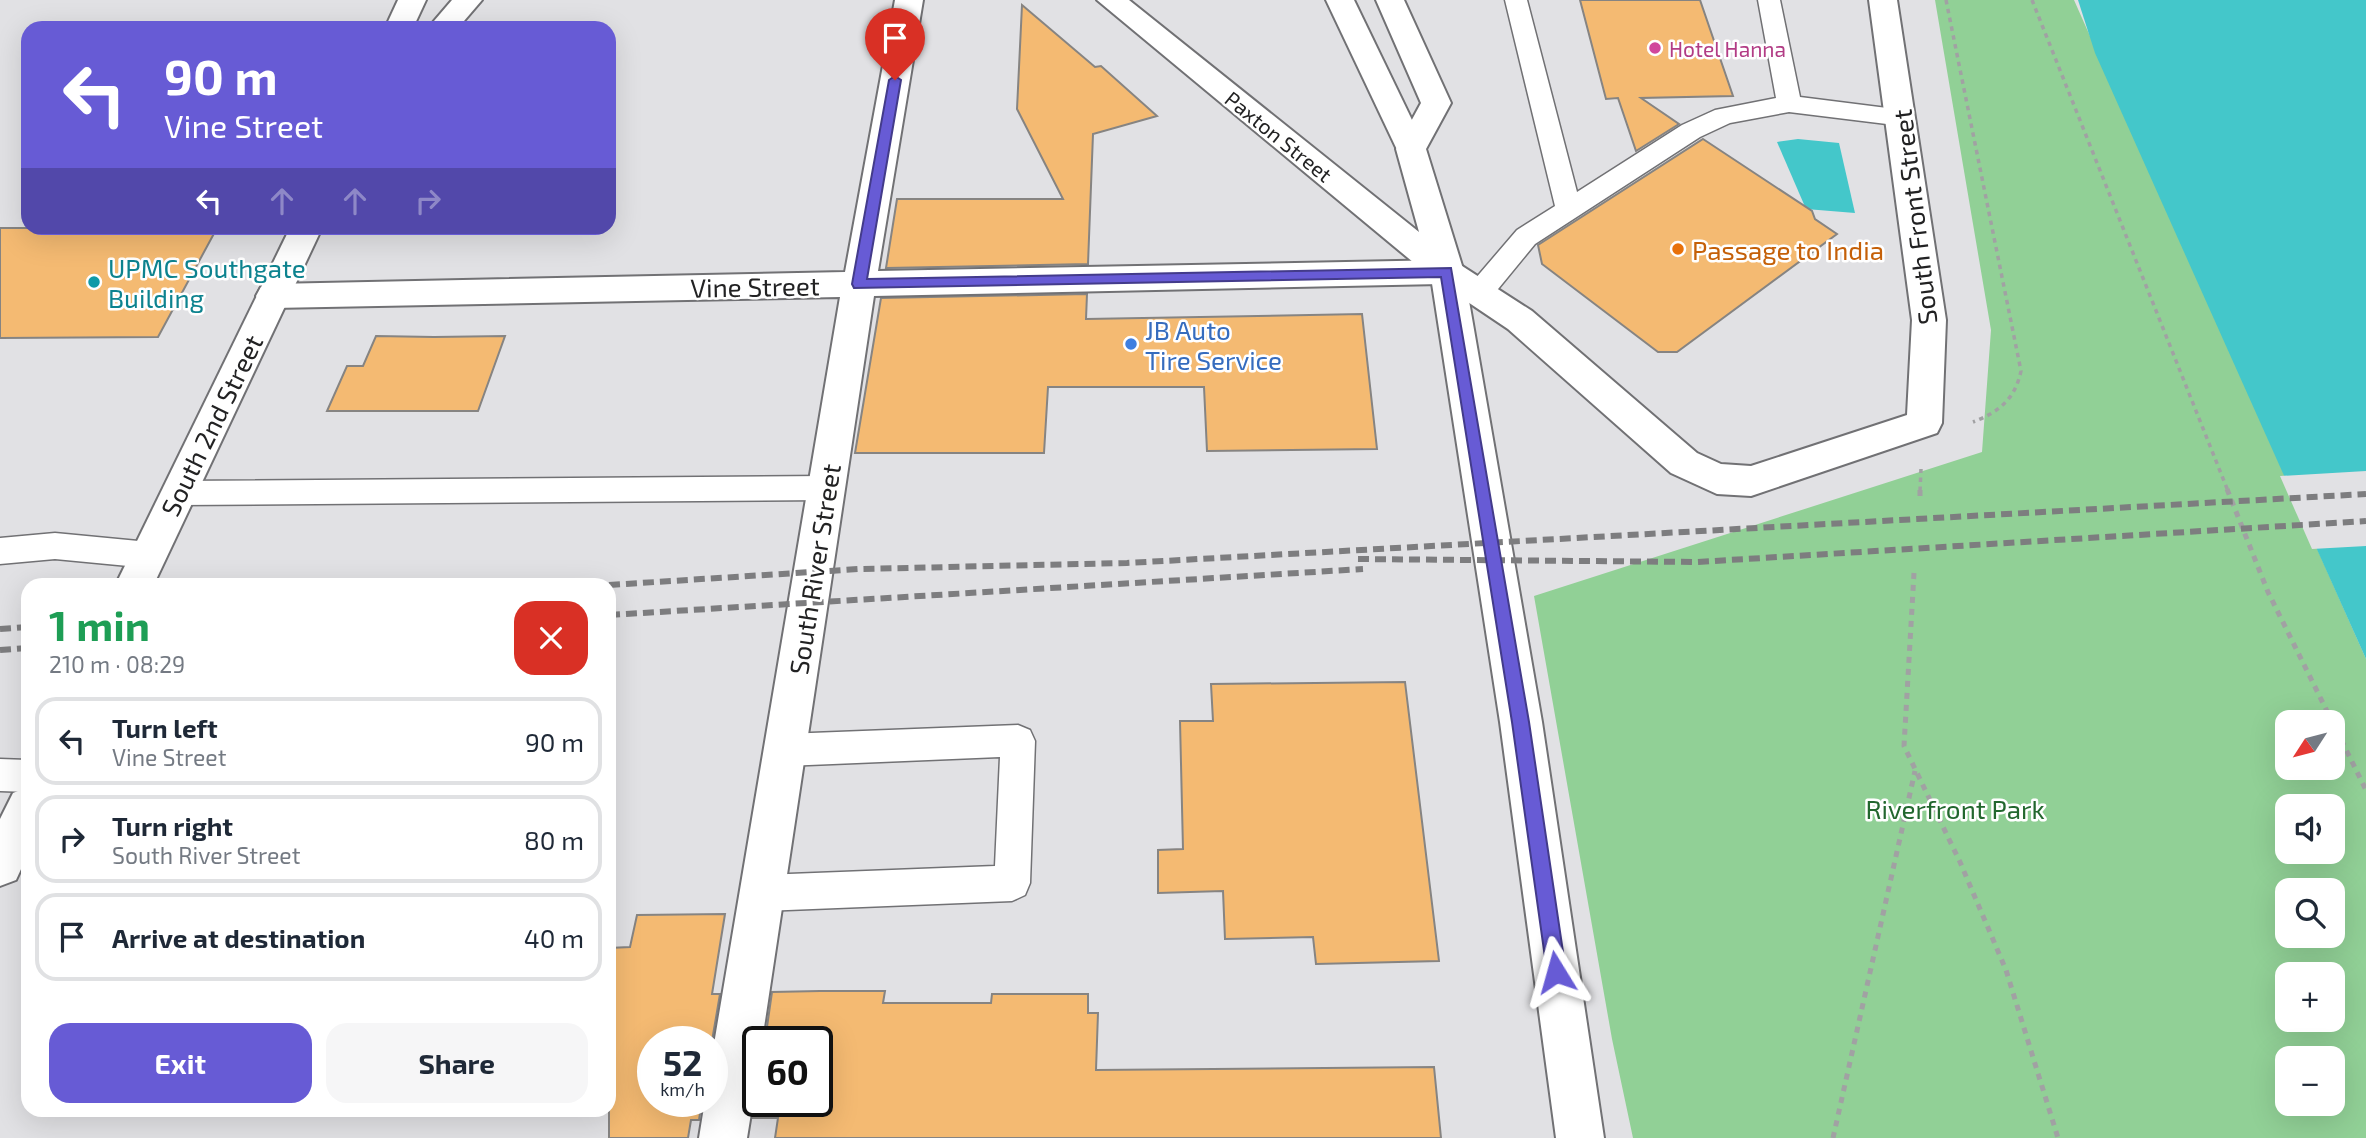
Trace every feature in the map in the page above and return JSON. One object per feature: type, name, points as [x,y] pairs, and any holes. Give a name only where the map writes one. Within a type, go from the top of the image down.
[{"type":"main road","points":[[402,21],[412,0]]},
{"type":"main road","points":[[448,21],[468,0]]},
{"type":"main road","name":"South River Street","points":[[723,1138],[859,284],[909,0]]},
{"type":"main road","name":"Paxton Street","points":[[1111,0],[1463,283]]},
{"type":"main road","points":[[1339,0],[1411,149],[1463,283],[1580,1138]]},
{"type":"main road","points":[[1390,0],[1436,103],[1411,149]]},
{"type":"main road","name":"South Front Street","points":[[1884,0],[1903,118],[1929,320],[1924,423]]},
{"type":"main road","name":"South 2nd Street","points":[[142,570],[303,235]]},
{"type":"main road","points":[[1463,283],[1520,320],[1684,463],[1717,480],[1751,481],[1924,423]]},
{"type":"main road","name":"Vine Street","points":[[273,296],[859,284],[1463,283]]},
{"type":"main road","points":[[0,865],[21,822]]},
{"type":"lane","points":[[1516,0],[1569,207]]},
{"type":"lane","points":[[1769,0],[1789,104]]},
{"type":"lane","points":[[1463,283],[1569,207],[1691,131],[1724,116],[1789,104],[1903,118]]},
{"type":"lane","points":[[178,493],[826,488]]},
{"type":"lane","points":[[0,551],[55,546],[142,570]]},
{"type":"lane","points":[[763,893],[1012,883],[1018,741],[785,750]]},
{"type":"lane","points":[[0,775],[21,776]]},
{"type":"path","points":[[1920,496],[1924,423],[1960,426],[1995,413],[2018,391],[2021,371],[1946,0]]},
{"type":"path","points":[[2032,0],[2268,592],[2366,790]]},
{"type":"path","points":[[1914,573],[1904,746],[1960,862],[2007,970],[2058,1138]]},
{"type":"path","points":[[1833,1138],[1915,770]]},
{"type":"green space","name":"Riverfront Park","points":[[1935,0],[2074,0],[2366,659],[2366,1138],[1633,1138],[1612,1039],[1534,596],[1982,452],[1991,330]]},
{"type":"water","points":[[2078,0],[2366,0],[2366,659],[2095,53]]},
{"type":"water","points":[[1798,139],[1839,143],[1855,213],[1806,209],[1777,142]]},
{"type":"pier","points":[[2366,471],[2366,546],[2312,549],[2280,476]]},
{"type":"building","name":"Hotel Hanna","points":[[1580,0],[1700,0],[1733,96],[1641,98],[1679,124],[1636,151],[1618,98],[1606,99]]},
{"type":"building","points":[[1022,5],[1095,67],[1101,66],[1157,116],[1093,134],[1088,264],[886,268],[897,199],[1063,199],[1017,109]]},
{"type":"building","name":"Passage to India","points":[[1703,139],[1812,211],[1815,219],[1837,234],[1677,352],[1658,352],[1542,264],[1538,245]]},
{"type":"building","name":"UPMC Southgate Building","points":[[0,228],[21,228],[21,235],[213,235],[158,337],[0,338]]},
{"type":"building","points":[[1087,294],[1086,319],[1362,314],[1377,449],[1207,451],[1204,387],[1048,387],[1044,453],[855,453],[881,298]]},
{"type":"building","points":[[376,336],[505,336],[478,411],[327,411],[347,366],[363,366]]},
{"type":"building","points":[[1405,682],[1439,961],[1316,964],[1313,937],[1225,939],[1223,891],[1158,893],[1158,850],[1183,849],[1180,721],[1213,721],[1211,684]]},
{"type":"building","points":[[725,914],[712,994],[720,994],[715,1026],[637,1026],[637,1117],[699,1117],[699,1120],[691,1120],[688,1138],[609,1138],[609,1117],[616,1117],[616,948],[630,947],[637,915]]},
{"type":"building","points":[[885,991],[883,1003],[991,1003],[992,994],[1088,994],[1088,1013],[1098,1013],[1096,1070],[1434,1067],[1441,1138],[775,1138],[778,1118],[753,1117],[833,1117],[833,1026],[767,1026],[772,992]]},
{"type":"railway","points":[[616,585],[859,569],[1127,563],[2366,494]]},
{"type":"railway","points":[[1358,559],[1697,562],[2366,521]]},
{"type":"railway","points":[[616,615],[1363,569]]},
{"type":"railway","points":[[0,629],[21,628]]},
{"type":"railway","points":[[0,650],[21,648]]},
{"type":"place","name":"Hotel Hanna","points":[[1655,48]]},
{"type":"place","name":"Passage to India","points":[[1678,249]]},
{"type":"place","name":"UPMC Southgate Building","points":[[94,282]]},
{"type":"place","name":"JB Auto Tire Service","points":[[1131,344]]},
{"type":"route","points":[[895,80],[859,284],[1447,272],[1521,722],[1556,972]]}]
